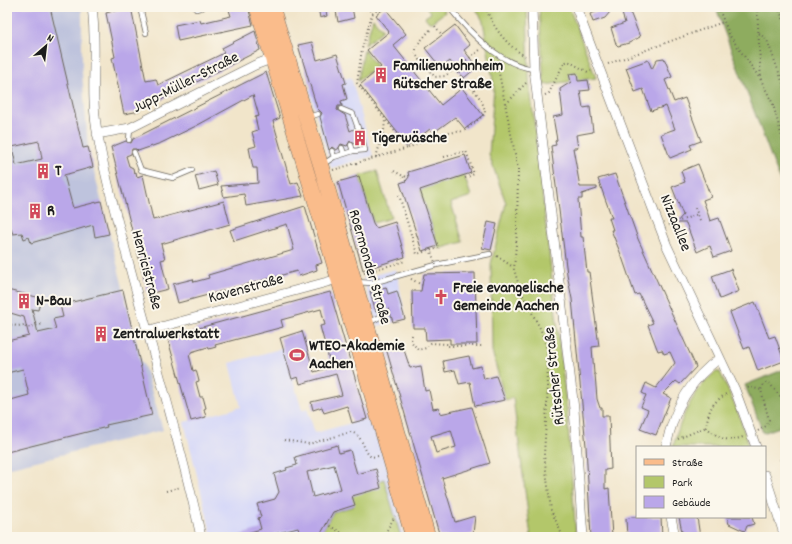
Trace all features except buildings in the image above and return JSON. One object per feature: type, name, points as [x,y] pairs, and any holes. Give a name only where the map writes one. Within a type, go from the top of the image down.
[{"type":"main road","name":"Roermonder Straße","points":[[257,7],[272,58],[349,279],[367,324],[428,537]]},
{"type":"main road","name":"Roermonder Straße","points":[[272,7],[287,54],[313,116],[321,166],[349,279],[389,454],[413,537]]},
{"type":"street","name":"Henricistraße","points":[[92,7],[94,24],[93,97],[97,134],[104,171],[146,331],[187,472],[201,537]]},
{"type":"street","name":"Rütscher Straße","points":[[532,7],[534,66],[574,408],[583,537]]},
{"type":"street","name":"Nizzaallee","points":[[576,7],[667,246],[756,432],[756,446]]},
{"type":"street","name":"Jupp-Müller-Straße","points":[[97,134],[130,128],[272,58],[287,54]]},
{"type":"street","name":"Kavenstraße","points":[[146,331],[349,279]]},
{"type":"street","points":[[666,445],[677,411],[688,390],[702,373],[720,358]]},
{"type":"street","points":[[766,478],[785,537]]},
{"type":"street","points":[[671,518],[675,537]]},
{"type":"lane","points":[[140,7],[146,33]]},
{"type":"lane","points":[[196,9],[203,7]]},
{"type":"lane","points":[[449,7],[486,45],[512,64],[520,67],[534,66]]},
{"type":"lane","points":[[341,110],[353,114],[358,128]]},
{"type":"lane","points":[[129,140],[130,128]]},
{"type":"lane","points":[[351,145],[353,151]]},
{"type":"lane","points":[[321,166],[334,157],[353,151],[365,150],[364,147]]},
{"type":"lane","points":[[342,148],[344,154]]},
{"type":"lane","points":[[332,151],[334,157]]},
{"type":"lane","points":[[134,152],[141,170],[172,178],[192,170]]},
{"type":"lane","points":[[349,279],[372,283],[436,266],[490,254]]},
{"type":"lane","points":[[372,283],[374,290]]},
{"type":"lane","points":[[367,324],[382,316],[381,311]]},
{"type":"path","points":[[368,7],[372,14]]},
{"type":"path","points":[[381,7],[372,14],[362,49],[357,83],[408,148]]},
{"type":"path","points":[[485,7],[494,27],[504,40],[534,66]]},
{"type":"path","points":[[718,7],[730,36],[761,80],[773,104],[783,141],[785,160]]},
{"type":"path","points":[[757,7],[761,80]]},
{"type":"path","points":[[778,7],[785,23]]},
{"type":"path","points":[[537,97],[549,93],[564,63],[568,62],[588,72],[723,22]]},
{"type":"path","points":[[435,26],[442,35]]},
{"type":"path","points":[[430,30],[417,45],[415,54],[434,77],[445,76],[455,70],[486,45]]},
{"type":"path","points":[[759,33],[767,40],[785,89]]},
{"type":"path","points":[[497,62],[518,169],[517,231],[514,267],[516,280],[541,330],[547,350],[548,386],[544,455],[551,510],[563,537]]},
{"type":"path","points":[[340,168],[408,148],[438,134],[464,131],[486,114],[481,98],[455,70]]},
{"type":"path","points":[[506,104],[527,83],[536,82]]},
{"type":"path","points":[[376,157],[384,132],[385,120]]},
{"type":"path","points":[[444,157],[466,151],[474,174],[465,178]]},
{"type":"path","points":[[394,172],[409,177]]},
{"type":"path","points":[[404,176],[406,181]]},
{"type":"path","points":[[399,195],[418,254],[439,248]]},
{"type":"path","points":[[695,208],[700,220]]},
{"type":"path","points":[[669,225],[698,214]]},
{"type":"path","points":[[430,249],[436,266]]},
{"type":"path","points":[[490,254],[498,256],[514,267]]},
{"type":"path","points":[[349,279],[405,261]]},
{"type":"path","points":[[7,324],[17,326],[25,324],[26,328],[43,324]]},
{"type":"path","points":[[412,335],[411,341],[418,350],[426,348],[431,344],[448,344],[448,346],[482,346]]},
{"type":"path","points":[[706,427],[718,437],[733,441],[756,432],[769,420],[761,390],[764,383],[769,383],[785,402]]},
{"type":"path","points":[[744,389],[750,388],[761,390]]},
{"type":"path","points":[[706,427],[709,411],[715,401],[726,394]]},
{"type":"path","points":[[666,445],[706,427]]},
{"type":"path","points":[[284,440],[309,444],[351,432],[360,437],[371,457],[389,454]]},
{"type":"path","points":[[780,459],[785,465]]},
{"type":"path","points":[[166,491],[178,488]]},
{"type":"path","points":[[383,537],[403,503]]},
{"type":"path","points":[[326,524],[349,537]]},
{"type":"path","points":[[334,537],[344,534]]},
{"type":"shaded area","points":[[7,7],[82,7],[82,72],[88,147],[141,360],[142,363],[143,362],[163,430],[7,468]]},
{"type":"shaded area","points":[[351,77],[373,156],[331,168],[309,89]]},
{"type":"shaded area","points":[[396,269],[406,319],[378,326],[363,278]]},
{"type":"shaded area","points":[[283,348],[302,410],[307,408],[315,433],[373,417],[394,490],[404,537],[212,537],[184,422],[241,407],[230,363]]},
{"type":"green space","points":[[426,7],[443,7],[445,12],[432,22],[429,22],[425,17],[431,13]]},
{"type":"green space","points":[[475,7],[527,7],[529,78],[567,411],[576,537],[531,537],[513,398],[505,400],[492,351],[491,264],[506,203],[489,155],[494,87],[483,21]]},
{"type":"green space","points":[[539,7],[569,7],[596,78],[544,85]]},
{"type":"green space","points":[[716,7],[785,7],[785,194],[723,28]]},
{"type":"green space","points":[[373,18],[383,30],[365,45]]},
{"type":"green space","points":[[364,50],[376,66],[358,81]]},
{"type":"green space","points":[[377,171],[391,218],[373,223],[359,176]]},
{"type":"green space","points":[[464,175],[471,196],[451,203],[463,242],[439,249],[420,190]]},
{"type":"green space","points":[[785,369],[785,425],[763,433],[745,385]]},
{"type":"green space","points":[[715,372],[720,372],[739,415],[749,446],[673,446],[688,406],[707,380]]},
{"type":"green space","points":[[384,479],[401,537],[321,537],[320,535],[333,512],[354,506],[352,498],[354,495]]},
{"type":"place","name":"Familienwohnheim Rütscher Straße","points":[[381,75]]},
{"type":"place","name":"Tigerwäsche","points":[[360,138]]},
{"type":"place","name":"T","points":[[43,171]]},
{"type":"place","name":"R","points":[[35,211]]},
{"type":"place","name":"Freie evangelische Gemeinde Aachen","points":[[441,297]]},
{"type":"place","name":"N-Bau","points":[[24,301]]},
{"type":"place","name":"Zentralwerkstatt","points":[[101,334]]},
{"type":"place","name":"WTEO-Akademie Aachen","points":[[297,355]]}]
